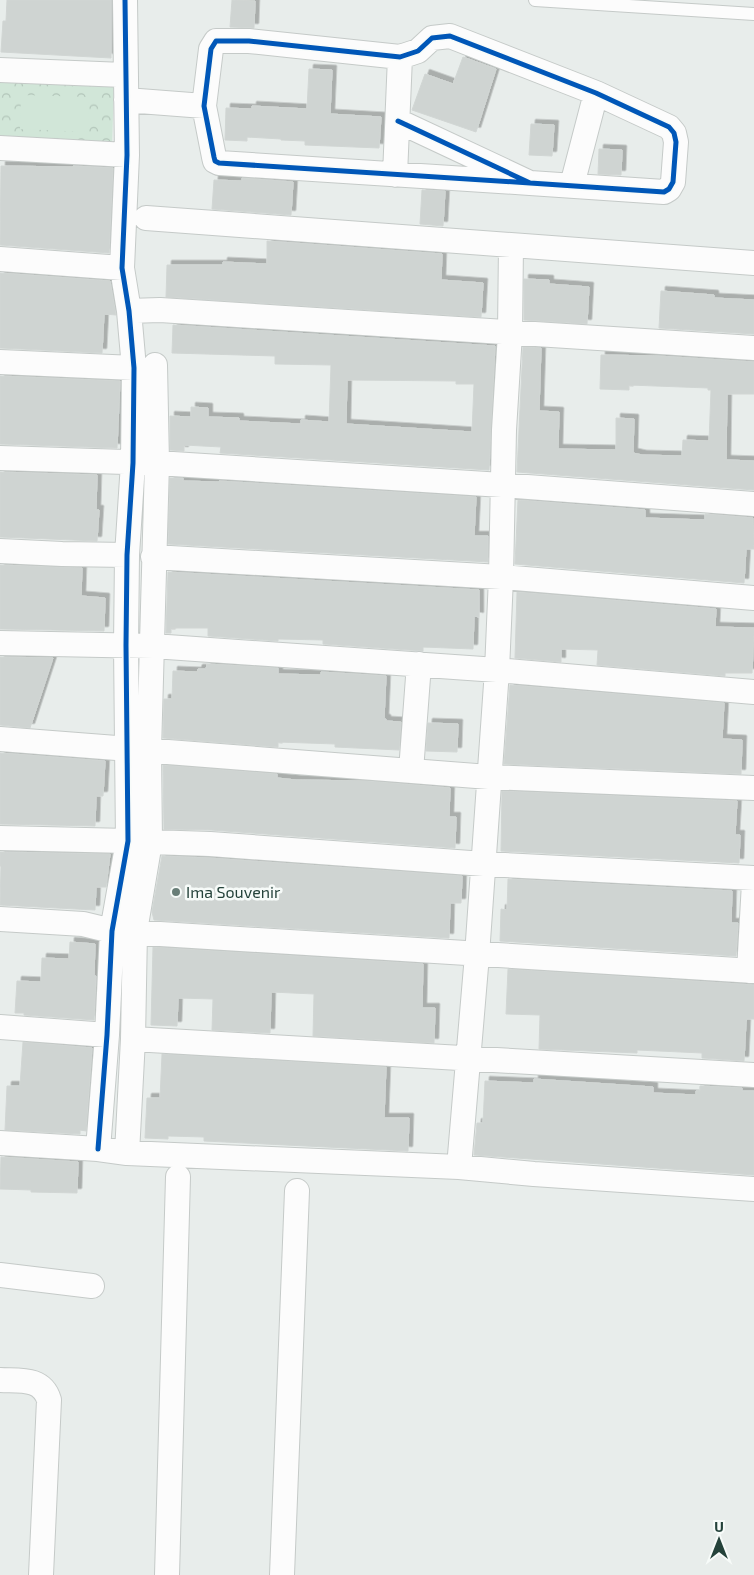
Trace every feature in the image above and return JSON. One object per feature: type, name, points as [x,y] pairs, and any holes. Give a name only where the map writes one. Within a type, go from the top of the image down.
[{"type":"street","points":[[125,0],[124,75],[127,155],[122,268],[128,311],[144,367],[157,463],[153,557],[153,646],[138,750]]},
{"type":"street","points":[[450,36],[596,93],[669,127],[674,133],[676,142],[674,182],[664,192],[219,163],[215,161],[204,106],[211,49],[216,41],[249,41],[400,56],[418,51],[432,38],[450,36]]},
{"type":"street","points":[[395,175],[400,56]]},
{"type":"street","points":[[0,70],[124,75]]},
{"type":"street","points":[[572,185],[596,93]]},
{"type":"street","points":[[126,100],[204,106]]},
{"type":"street","points":[[398,121],[530,183]]},
{"type":"street","points":[[0,148],[127,155]]},
{"type":"street","points":[[146,218],[754,263]]},
{"type":"street","points":[[459,1167],[484,864],[497,670],[502,485],[510,333],[511,245]]},
{"type":"street","points":[[0,259],[122,268]]},
{"type":"street","points":[[128,311],[160,310],[754,348]]},
{"type":"street","points":[[0,362],[144,367]]},
{"type":"street","points":[[98,1149],[107,1035],[139,842],[138,750],[126,645],[127,555],[133,463],[144,367]]},
{"type":"street","points":[[0,458],[157,463],[502,485],[754,504]]},
{"type":"street","points":[[0,551],[127,555]]},
{"type":"street","points":[[153,557],[501,577],[754,598]]},
{"type":"street","points":[[0,643],[153,646],[419,664],[754,692]]},
{"type":"street","points":[[411,771],[419,664]]},
{"type":"street","points":[[0,739],[489,777],[754,788]]},
{"type":"street","points":[[0,838],[210,844],[484,864],[754,878]]},
{"type":"street","points":[[0,918],[83,924],[123,931],[751,971],[754,883]]},
{"type":"street","points":[[123,931],[133,1039],[127,1153]]},
{"type":"street","points":[[0,1027],[107,1035]]},
{"type":"street","points":[[133,1039],[754,1075]]},
{"type":"street","points":[[0,1143],[98,1149],[127,1153],[459,1167],[534,1174],[754,1188]]},
{"type":"street","points":[[167,1575],[178,1177]]},
{"type":"street","points":[[282,1575],[297,1191]]},
{"type":"street","points":[[0,1276],[92,1286]]},
{"type":"street","points":[[0,1380],[36,1383],[46,1390],[49,1400],[40,1575]]},
{"type":"lane","points":[[535,0],[754,14]]},
{"type":"green space","points":[[0,79],[114,85],[112,147],[0,141]]},
{"type":"green space","points":[[21,95],[89,97],[88,132],[20,129]]},
{"type":"building","points":[[7,0],[111,0],[111,58],[1,52],[3,21],[6,21]]},
{"type":"building","points":[[232,0],[255,1],[254,28],[230,27]]},
{"type":"building","points":[[463,57],[496,69],[476,132],[412,110],[425,74],[453,84]]},
{"type":"building","points":[[309,69],[332,70],[330,114],[381,117],[379,148],[305,145],[305,141],[247,137],[247,141],[225,140],[226,108],[252,109],[252,106],[307,109]]},
{"type":"building","points":[[531,124],[554,125],[552,156],[529,155]]},
{"type":"building","points":[[599,149],[622,150],[621,175],[598,174]]},
{"type":"building","points":[[1,166],[113,168],[109,253],[0,245]]},
{"type":"building","points":[[242,178],[293,182],[291,215],[212,209],[214,180],[242,181]]},
{"type":"building","points":[[422,190],[445,191],[443,226],[420,224]]},
{"type":"building","points":[[267,241],[442,254],[441,280],[483,283],[481,317],[166,297],[167,265],[223,265],[223,262],[267,264]]},
{"type":"building","points":[[0,273],[110,281],[116,315],[104,314],[102,353],[0,348]]},
{"type":"building","points":[[524,279],[549,280],[549,284],[589,287],[587,324],[524,320]]},
{"type":"building","points":[[661,291],[714,295],[714,298],[754,300],[754,334],[659,328]]},
{"type":"building","points":[[173,325],[495,346],[489,470],[220,453],[221,447],[184,445],[184,451],[170,450],[170,416],[191,417],[191,407],[208,408],[208,417],[239,418],[239,421],[301,424],[301,420],[329,422],[331,365],[275,364],[275,356],[172,353]],"holes":[[[347,380],[456,381],[456,384],[474,384],[472,432],[346,424]]]},
{"type":"building","points":[[523,347],[541,348],[539,411],[559,412],[558,449],[616,450],[616,418],[634,419],[633,453],[642,455],[682,456],[683,440],[709,441],[711,390],[708,390],[708,388],[629,385],[629,390],[600,389],[601,355],[658,356],[754,362],[754,394],[727,394],[726,460],[754,461],[754,490],[517,472]]},
{"type":"building","points":[[0,376],[120,381],[117,448],[0,444]]},
{"type":"building","points":[[0,472],[97,475],[96,510],[99,510],[97,541],[0,537]]},
{"type":"building","points":[[170,478],[183,478],[183,481],[219,481],[476,497],[474,536],[488,536],[488,562],[168,544]]},
{"type":"building","points":[[518,500],[645,510],[645,518],[705,520],[705,514],[753,518],[754,549],[746,549],[744,583],[515,564]]},
{"type":"building","points":[[0,565],[82,568],[81,596],[105,598],[104,631],[0,629]]},
{"type":"building","points":[[168,572],[479,590],[479,617],[474,616],[473,649],[423,647],[423,651],[323,644],[323,640],[278,639],[278,641],[208,636],[208,628],[171,628],[171,633],[166,633]]},
{"type":"building","points":[[517,592],[716,609],[715,627],[754,628],[752,673],[725,673],[725,676],[597,665],[598,650],[561,649],[561,662],[515,658]]},
{"type":"building","points":[[0,657],[53,658],[30,728],[0,725]]},
{"type":"building","points":[[207,664],[278,668],[278,674],[321,675],[321,672],[386,676],[384,719],[386,721],[401,722],[399,750],[335,747],[335,744],[278,742],[278,747],[163,738],[164,699],[172,699],[173,671],[197,672],[198,669],[206,669]]},
{"type":"building","points":[[510,685],[724,703],[722,739],[742,740],[741,774],[504,764]]},
{"type":"building","points":[[428,723],[458,724],[457,752],[426,751]]},
{"type":"building","points":[[0,753],[105,761],[103,796],[96,796],[95,826],[0,824]]},
{"type":"building","points":[[163,765],[277,774],[277,778],[296,780],[367,781],[450,788],[449,817],[456,817],[455,848],[211,830],[164,829]]},
{"type":"building","points":[[502,791],[737,801],[735,835],[740,835],[739,863],[501,851]]},
{"type":"building","points":[[0,852],[110,854],[106,887],[96,887],[95,910],[0,905]]},
{"type":"building","points":[[162,856],[462,876],[461,903],[450,903],[449,938],[154,920],[152,912]]},
{"type":"building","points":[[508,879],[732,891],[731,923],[738,923],[736,956],[500,941],[501,909],[507,910]]},
{"type":"building","points":[[70,942],[95,944],[94,1020],[15,1013],[17,981],[41,982],[42,958],[69,959]]},
{"type":"building","points":[[153,947],[423,964],[422,1008],[435,1008],[434,1043],[313,1036],[314,994],[271,992],[270,1033],[212,1030],[213,999],[178,998],[177,1026],[151,1025]]},
{"type":"building","points":[[508,969],[754,985],[754,1019],[747,1019],[746,1022],[744,1061],[702,1058],[702,1053],[637,1050],[637,1053],[539,1049],[540,1015],[506,1014]]},
{"type":"building","points":[[23,1042],[92,1048],[86,1131],[80,1130],[80,1134],[5,1130],[7,1086],[20,1086]]},
{"type":"building","points":[[162,1054],[386,1067],[384,1118],[409,1118],[408,1151],[204,1141],[204,1137],[168,1136],[168,1139],[145,1138],[147,1098],[160,1098]]},
{"type":"building","points":[[534,1079],[653,1087],[653,1093],[696,1095],[696,1091],[700,1091],[700,1086],[742,1088],[742,1091],[754,1091],[754,1175],[474,1155],[477,1123],[483,1123],[485,1081],[534,1083]]},
{"type":"building","points":[[1,1157],[78,1162],[77,1193],[0,1189]]},
{"type":"cycle path","points":[[98,1149],[107,1035],[112,931],[128,841],[127,555],[133,463],[134,368],[129,311],[122,268],[127,155],[125,0]]},
{"type":"cycle path","points":[[398,121],[530,183],[664,192],[669,189],[673,182],[676,142],[674,133],[669,127],[596,93],[450,36],[432,38],[418,51],[400,57],[249,41],[216,41],[211,49],[204,106],[215,161],[219,163],[530,183]]},
{"type":"place","name":"Ima Souvenir","points":[[176,892]]}]
